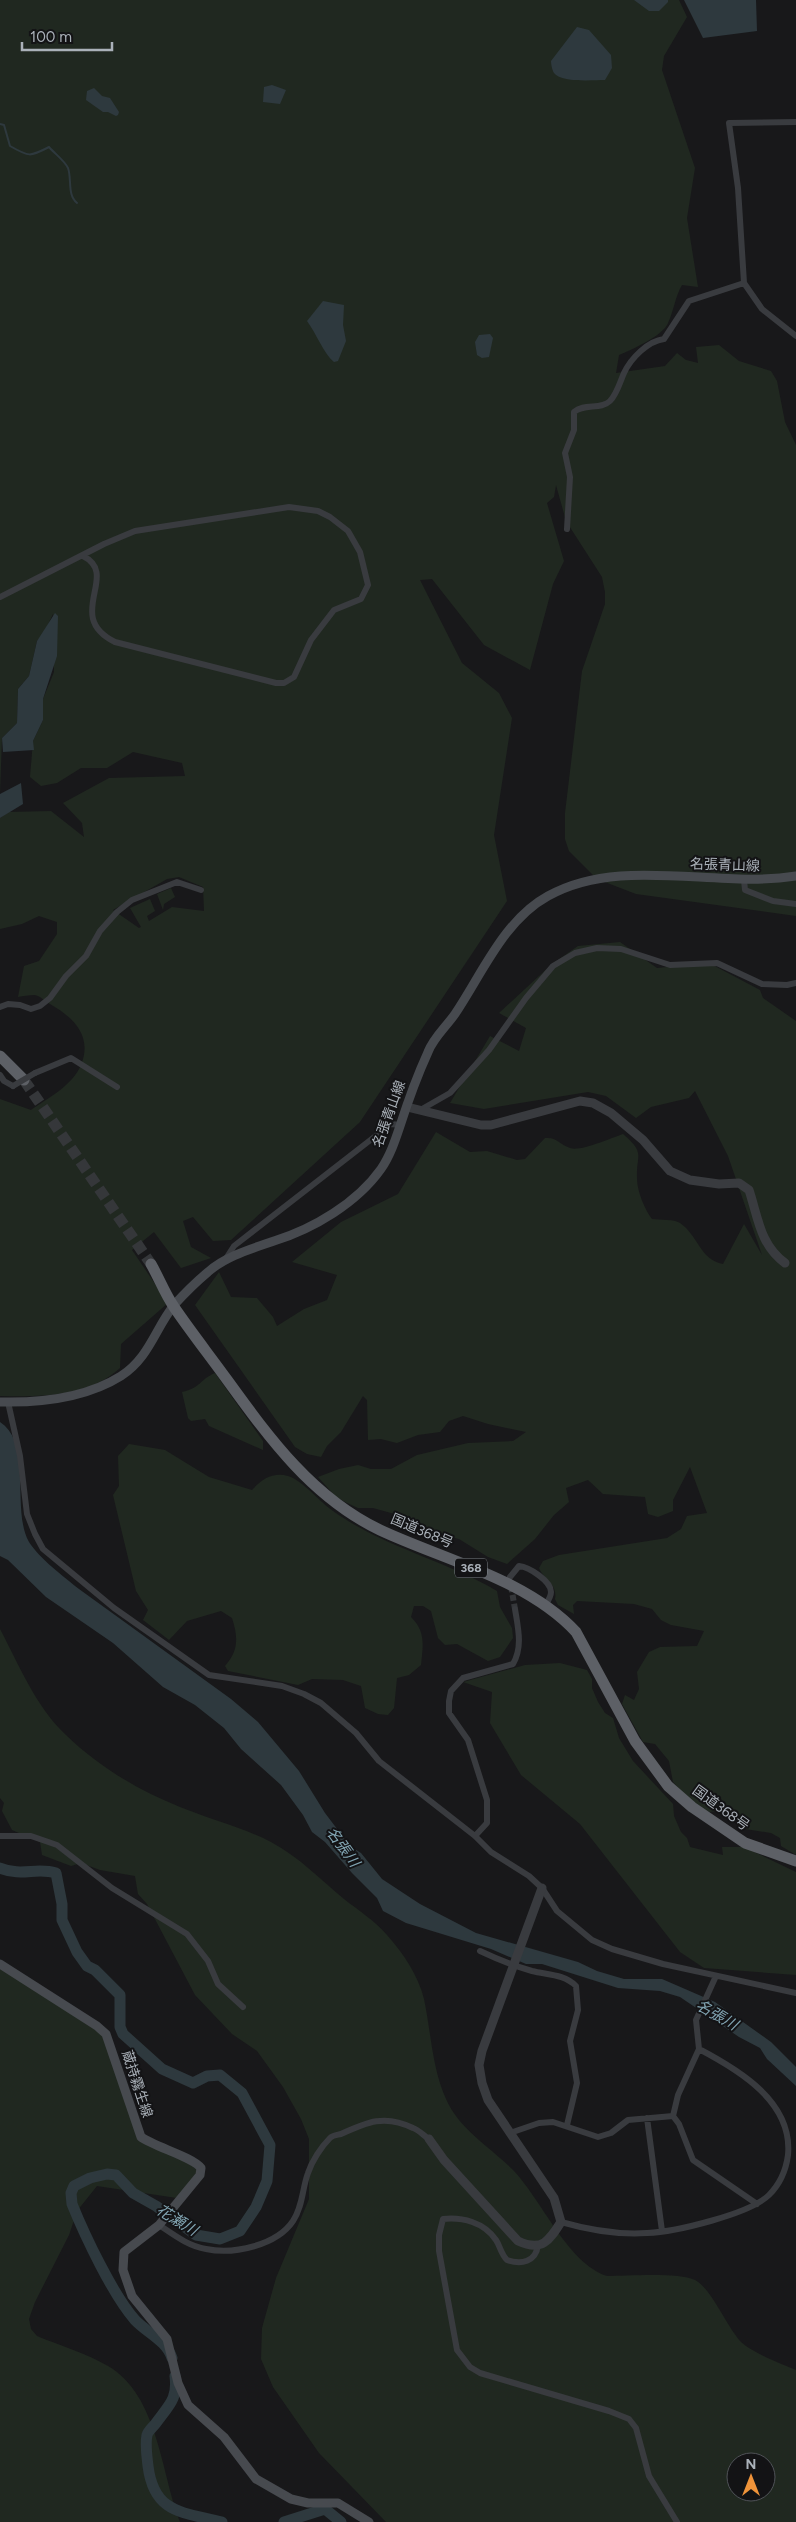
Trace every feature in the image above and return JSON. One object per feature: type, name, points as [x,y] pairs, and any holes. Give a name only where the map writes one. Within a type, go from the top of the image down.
[{"type":"highway","points":[[0,1056],[24,1080]]},
{"type":"highway","name":"国道368号","points":[[151,1264],[173,1306],[288,1460],[324,1494],[378,1529],[479,1571],[546,1604],[576,1632],[635,1741],[668,1786],[692,1807],[745,1843],[796,1862]]},
{"type":"main road","name":"名張青山線","points":[[4,1402],[67,1397],[103,1385],[121,1376],[147,1351],[173,1306],[209,1271],[225,1260],[254,1246],[303,1230],[352,1198],[381,1169],[388,1157],[429,1050],[436,1037],[454,1016],[507,933],[534,905],[546,897],[571,884],[599,878],[641,876],[771,880],[796,876]]},
{"type":"main road","name":"蔵持霧生線","points":[[0,1964],[104,2032],[140,2137],[152,2145],[199,2166],[200,2175],[162,2222],[124,2252],[123,2270],[136,2302],[167,2339],[171,2348],[178,2383],[193,2411],[224,2437],[256,2479],[292,2499],[308,2503],[338,2503],[369,2522]]},
{"type":"street","points":[[796,122],[729,123],[738,188],[744,283],[762,309],[796,336]]},
{"type":"street","points":[[566,529],[570,477],[565,453],[574,430],[574,412],[582,408],[606,404],[611,400],[626,369],[652,342],[664,339],[686,304],[699,297],[744,283]]},
{"type":"street","points":[[0,597],[116,538],[146,528],[296,507],[325,514],[348,531],[360,552],[368,586],[361,599],[341,607],[330,616],[311,640],[294,677],[284,683],[276,683],[115,642],[106,637],[97,628],[91,612],[97,580],[96,569],[93,562],[83,556]]},
{"type":"street","points":[[744,880],[745,890],[773,900],[796,904]]},
{"type":"street","points":[[0,1007],[20,1005],[31,1008],[40,1006],[50,998],[66,976],[86,956],[100,931],[116,912],[132,900],[177,882],[202,890]]},
{"type":"street","points":[[422,1109],[450,1093],[489,1050],[526,998],[553,966],[575,953],[597,948],[621,949],[670,965],[717,963],[762,984],[787,985],[796,983]]},
{"type":"street","points":[[0,1075],[4,1081],[13,1086],[71,1058],[117,1088]]},
{"type":"street","points":[[407,1107],[486,1125],[580,1101],[593,1104],[611,1113],[643,1140],[670,1171],[690,1180],[719,1184],[739,1183],[749,1190],[760,1231],[770,1248],[784,1264]]},
{"type":"street","points":[[225,1260],[234,1246],[391,1124],[400,1125]]},
{"type":"street","points":[[4,1402],[20,1456],[28,1514],[42,1549],[114,1608],[209,1675],[282,1686],[321,1703],[356,1733],[379,1761],[475,1836],[491,1852],[529,1876],[542,1888],[557,1911],[592,1940],[612,1949],[716,1976],[796,1993]]},
{"type":"street","points":[[510,1578],[519,1566],[533,1572],[550,1587],[551,1593],[546,1604]]},
{"type":"street","points":[[475,1836],[487,1823],[487,1800],[468,1740],[449,1713],[448,1701],[452,1691],[463,1678],[513,1664],[518,1655],[520,1645],[516,1609]]},
{"type":"street","points":[[0,1836],[31,1836],[57,1845],[112,1888],[186,1934],[208,1961],[218,1984],[243,2006]]},
{"type":"street","points":[[162,2222],[178,2238],[207,2250],[227,2251],[264,2243],[281,2234],[293,2222],[299,2210],[308,2173],[316,2155],[331,2137],[356,2125],[374,2121],[393,2121],[414,2128],[429,2139],[444,2160],[510,2234],[527,2245],[538,2245],[550,2240],[561,2222],[554,2198],[488,2100],[482,2083],[479,2065],[488,2033],[542,1888]]},
{"type":"street","points":[[480,1951],[514,1965],[568,1978],[576,1986],[578,2010],[570,2040],[577,2083],[567,2125]]},
{"type":"street","points":[[673,2116],[678,2095],[699,2049],[696,2020],[716,1976]]},
{"type":"street","points":[[561,2222],[580,2227],[627,2233],[662,2231],[732,2214],[756,2204],[768,2196],[780,2182],[787,2165],[789,2146],[785,2127],[771,2101],[748,2078],[732,2066],[699,2049]]},
{"type":"street","points":[[510,2133],[539,2123],[553,2122],[567,2125],[582,2133],[598,2137],[611,2133],[628,2120],[673,2116]]},
{"type":"street","points":[[673,2116],[679,2124],[693,2160],[742,2192],[756,2204]]},
{"type":"street","points":[[647,2118],[662,2231]]},
{"type":"street","points":[[538,2245],[536,2256],[532,2259],[514,2262],[507,2260],[496,2240],[477,2224],[456,2217],[443,2219],[439,2235],[439,2251],[457,2350],[470,2367],[480,2373],[609,2410],[629,2419],[636,2428],[649,2476],[677,2522]]},
{"type":"shaded area","points":[[0,0],[679,0],[687,17],[664,56],[662,70],[695,168],[687,218],[698,287],[682,285],[665,328],[646,342],[619,355],[616,373],[665,366],[677,353],[686,360],[698,363],[696,347],[719,345],[739,361],[771,371],[777,381],[785,422],[796,445],[796,916],[636,894],[597,879],[569,851],[565,839],[565,813],[582,671],[605,604],[605,592],[602,577],[566,521],[556,485],[554,497],[547,503],[564,561],[553,584],[530,670],[484,645],[432,579],[420,580],[462,663],[499,693],[512,718],[494,835],[507,901],[360,1122],[231,1240],[213,1241],[193,1217],[183,1221],[191,1247],[211,1258],[181,1268],[154,1232],[132,1250],[168,1303],[121,1344],[120,1368],[108,1378],[79,1390],[47,1395],[0,1396],[0,1099],[31,1110],[59,1091],[72,1079],[81,1065],[84,1045],[83,1036],[79,1028],[58,1009],[36,995],[18,997],[24,966],[39,961],[57,934],[57,922],[39,916],[22,924],[0,929],[0,818],[9,812],[51,811],[84,837],[82,823],[63,803],[109,778],[185,776],[182,763],[133,752],[107,768],[81,768],[57,783],[41,786],[30,777],[33,741],[43,720],[43,699],[54,672],[53,614],[44,633],[37,641],[29,676],[18,689],[17,723],[2,738],[0,794]],"holes":[[[179,877],[203,887],[204,911],[172,907],[149,921],[147,916],[155,911],[150,899],[130,908],[141,927],[139,928],[113,910],[167,879]]]},
{"type":"shaded area","points":[[171,888],[175,897],[164,904],[163,910],[157,894]]},
{"type":"shaded area","points":[[620,942],[657,968],[709,963],[760,990],[763,998],[796,1021],[796,1855],[781,1846],[780,1838],[771,1833],[739,1828],[727,1810],[709,1812],[694,1805],[673,1782],[669,1761],[655,1744],[643,1742],[622,1704],[625,1695],[634,1700],[639,1689],[637,1672],[649,1652],[660,1647],[697,1646],[704,1631],[671,1625],[661,1620],[652,1609],[634,1604],[577,1601],[573,1605],[574,1614],[558,1605],[553,1586],[539,1568],[543,1561],[559,1555],[667,1538],[681,1529],[687,1516],[707,1513],[690,1467],[673,1500],[673,1511],[658,1517],[648,1514],[645,1497],[603,1494],[588,1480],[566,1488],[569,1502],[554,1515],[535,1539],[507,1564],[488,1557],[459,1539],[439,1534],[409,1518],[373,1508],[358,1508],[347,1503],[336,1497],[318,1477],[339,1469],[358,1465],[371,1469],[391,1469],[417,1455],[468,1443],[513,1441],[526,1432],[488,1424],[463,1416],[449,1421],[440,1432],[418,1435],[397,1443],[381,1439],[368,1440],[367,1400],[363,1396],[341,1432],[327,1446],[321,1457],[307,1454],[295,1447],[195,1305],[219,1272],[231,1297],[257,1298],[273,1317],[277,1326],[304,1309],[327,1300],[337,1275],[292,1262],[341,1222],[398,1194],[436,1132],[470,1152],[487,1151],[517,1160],[525,1159],[545,1138],[558,1141],[575,1149],[623,1134],[637,1150],[638,1189],[644,1206],[652,1219],[671,1220],[680,1223],[709,1258],[723,1264],[744,1224],[762,1255],[728,1156],[695,1091],[689,1098],[651,1107],[636,1118],[606,1096],[588,1092],[484,1109],[450,1103],[490,1036],[519,1051],[526,1028],[499,1013],[552,964],[578,946]]},
{"type":"shaded area","points":[[215,1373],[263,1441],[263,1450],[209,1426],[205,1419],[191,1421],[188,1418],[182,1392],[197,1386]]},
{"type":"shaded area","points":[[129,1444],[165,1450],[209,1477],[252,1490],[264,1480],[273,1476],[283,1475],[293,1478],[352,1524],[393,1544],[456,1570],[497,1591],[500,1607],[512,1628],[513,1638],[500,1657],[488,1661],[457,1644],[445,1645],[438,1638],[431,1611],[423,1606],[414,1606],[411,1617],[421,1634],[421,1665],[409,1675],[397,1678],[394,1708],[388,1715],[378,1714],[365,1708],[361,1686],[343,1680],[312,1679],[298,1685],[228,1671],[225,1666],[235,1649],[236,1637],[232,1618],[221,1611],[187,1621],[169,1640],[143,1620],[148,1610],[136,1591],[113,1495],[119,1486],[118,1456]]},
{"type":"shaded area","points":[[0,1629],[37,1699],[55,1724],[79,1747],[120,1777],[149,1793],[191,1811],[249,1832],[291,1854],[372,1920],[387,1935],[399,1949],[418,1981],[424,1999],[432,2050],[441,2087],[452,2110],[467,2129],[523,2181],[555,2228],[579,2258],[593,2269],[607,2276],[665,2275],[695,2280],[701,2284],[713,2299],[741,2342],[760,2354],[796,2370],[796,2522],[386,2522],[319,2453],[273,2387],[261,2359],[262,2328],[276,2278],[309,2199],[309,2139],[301,2119],[283,2087],[257,2051],[232,2034],[195,1995],[147,1904],[138,1894],[135,1876],[100,1870],[81,1863],[71,1866],[42,1855],[40,1842],[12,1830],[2,1811],[4,1803],[0,1798]]},
{"type":"shaded area","points":[[560,1663],[587,1670],[592,1679],[592,1688],[598,1702],[605,1713],[613,1718],[619,1738],[633,1761],[673,1804],[674,1816],[690,1847],[723,1855],[722,1847],[744,1847],[796,1872],[796,1975],[704,1968],[680,1952],[580,1824],[521,1775],[490,1723],[492,1692],[463,1682],[525,1665]]},
{"type":"shaded area","points":[[0,1967],[103,2035],[138,2138],[196,2165],[199,2169],[177,2198],[97,2186],[77,2211],[69,2235],[35,2302],[29,2319],[31,2329],[37,2336],[100,2361],[125,2379],[138,2396],[156,2436],[180,2522],[0,2522]]},
{"type":"water","points":[[634,0],[668,0],[668,2],[659,11],[649,11]]},
{"type":"water","points":[[684,0],[756,0],[757,31],[703,38]]},
{"type":"water","points":[[577,27],[589,30],[611,55],[612,68],[605,80],[570,80],[553,72],[551,61]]},
{"type":"water","points":[[272,85],[286,90],[280,104],[263,102],[264,87]]},
{"type":"water","points":[[94,88],[102,96],[110,98],[119,112],[118,115],[103,112],[86,100],[87,91]]},
{"type":"water","points":[[323,301],[344,305],[343,325],[346,341],[338,361],[334,362],[307,321]]},
{"type":"water","points":[[490,334],[493,338],[489,357],[482,358],[477,355],[475,342],[479,335]]},
{"type":"water","points":[[55,613],[58,616],[57,656],[43,699],[43,720],[33,741],[34,750],[3,752],[2,738],[17,723],[18,689],[29,676],[37,641]]},
{"type":"water","points":[[21,783],[23,804],[0,818],[0,794]]},
{"type":"water","name":"名張川","points":[[0,1422],[10,1432],[16,1445],[24,1529],[33,1548],[52,1567],[79,1589],[231,1699],[258,1722],[299,1771],[325,1813],[350,1846],[361,1853],[382,1879],[420,1904],[476,1933],[578,1962],[597,1971],[624,1979],[662,1979],[715,2002],[771,2042],[796,2067],[796,2086],[767,2059],[760,2048],[739,2037],[680,1997],[660,1991],[618,1988],[542,1964],[526,1964],[491,1949],[406,1923],[383,1911],[377,1898],[325,1842],[312,1832],[303,1815],[281,1785],[241,1749],[224,1728],[195,1705],[163,1687],[113,1643],[46,1597],[8,1560],[0,1556]]},
{"type":"waterway","points":[[0,124],[4,125],[10,146],[26,154],[38,153],[49,147],[62,160],[68,168],[72,196],[77,203]]},
{"type":"waterway","name":"花瀬川","points":[[0,1868],[15,1872],[49,1871],[56,1873],[62,1904],[62,1920],[77,1952],[87,1966],[95,1970],[120,1995],[120,2027],[123,2034],[162,2069],[193,2083],[207,2076],[220,2075],[242,2093],[270,2145],[267,2181],[256,2207],[240,2231],[220,2239],[196,2235],[156,2206],[133,2193],[116,2175],[107,2174],[90,2178],[74,2186],[71,2193],[72,2204],[109,2281],[135,2320],[166,2347],[172,2358]]},
{"type":"waterway","name":"花瀬川","points":[[175,2376],[176,2384],[172,2401],[147,2435],[147,2455],[151,2482],[157,2494],[173,2508],[183,2513],[222,2522]]},
{"type":"waterway","name":"花瀬川","points":[[284,2522],[325,2509],[341,2522]]},
{"type":"tunnel","points":[[24,1080],[151,1264]]},
{"type":"tunnel","points":[[511,1586],[515,1609]]}]
